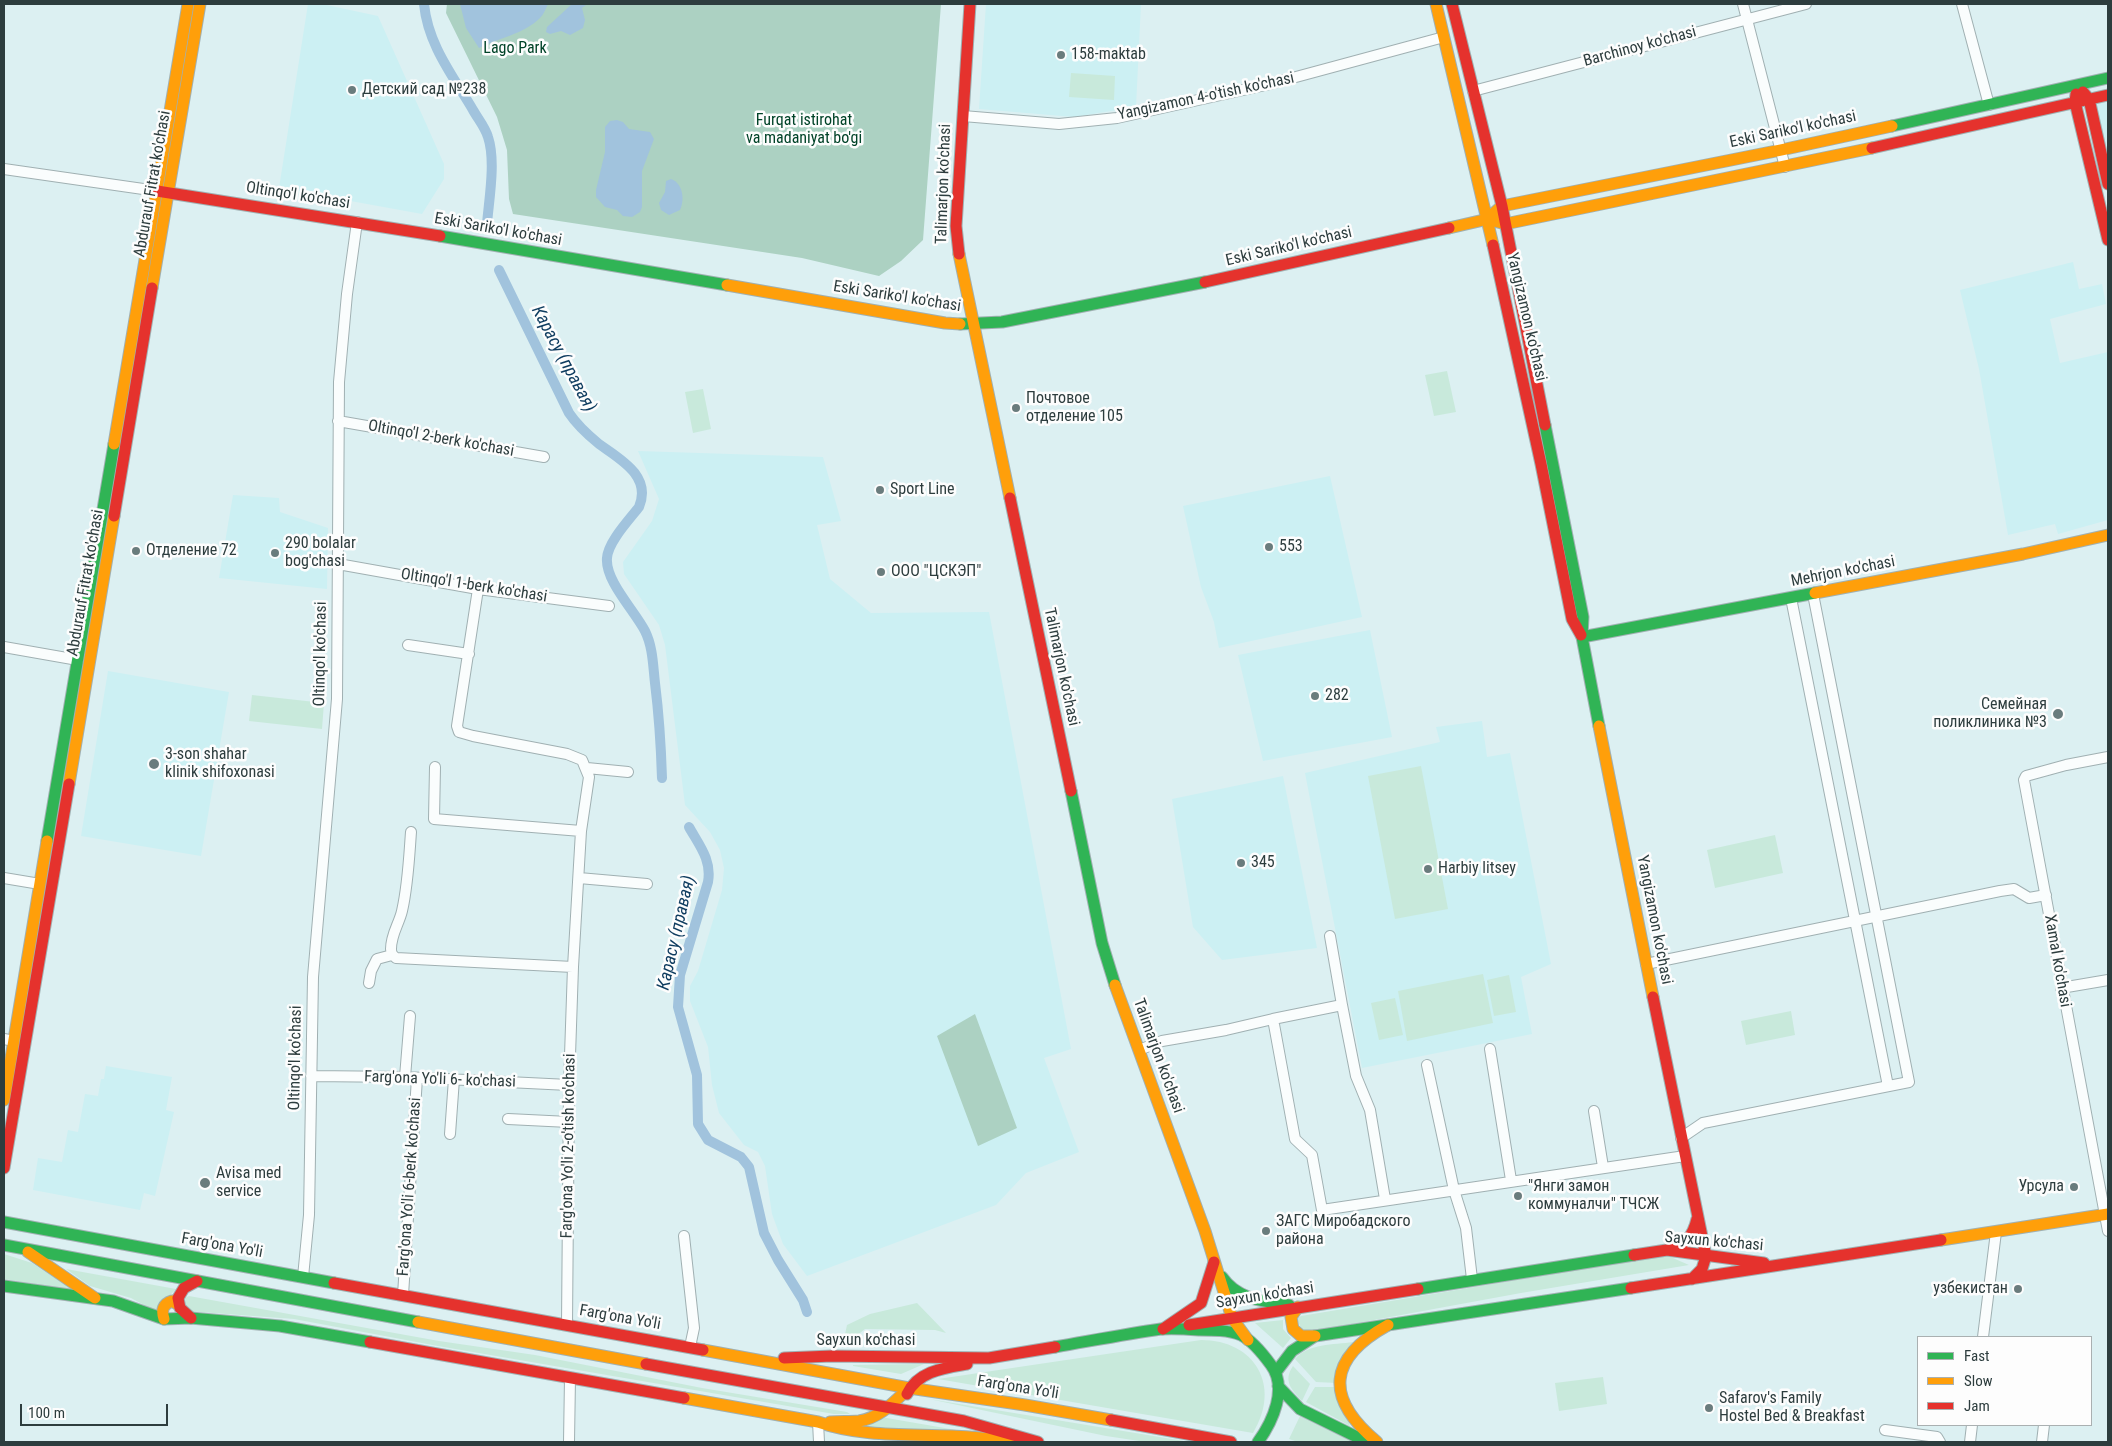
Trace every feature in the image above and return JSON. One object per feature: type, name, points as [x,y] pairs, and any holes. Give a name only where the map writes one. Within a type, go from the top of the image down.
[{"type":"main road","name":"Abdurauf Fitrat ko'chasi","points":[[4,1100],[46,884],[162,191],[188,4]]},
{"type":"main road","name":"Abdurauf Fitrat ko'chasi","points":[[162,191],[200,4]]},
{"type":"main road","name":"Talimarjon ko'chasi","points":[[970,4],[956,226],[957,243],[966,296],[974,324],[1098,927],[1110,974],[1140,1050],[1205,1231],[1232,1318],[1276,1372]]},
{"type":"main road","name":"Yangizamon ko'chasi","points":[[1436,4],[1488,219],[1545,475],[1572,618],[1582,637]]},
{"type":"main road","name":"Yangizamon ko'chasi","points":[[1452,4],[1502,206],[1583,617],[1582,637],[1706,1256]]},
{"type":"main road","name":"Eski Sariko'l ko'chasi","points":[[1502,206],[1781,150],[2108,78]]},
{"type":"main road","points":[[2078,85],[2089,99],[2108,184]]},
{"type":"main road","points":[[2078,85],[2075,102],[2108,240]]},
{"type":"main road","name":"Eski Sariko'l ko'chasi","points":[[357,222],[945,323],[974,324],[1066,311],[1222,279],[1488,219],[1505,224],[1785,166],[2108,95]]},
{"type":"main road","name":"Oltinqo'l ko'chasi","points":[[162,191],[357,222]]},
{"type":"main road","points":[[1488,219],[1502,206]]},
{"type":"main road","name":"Mehrjon ko'chasi","points":[[1582,637],[2023,554],[2108,534]]},
{"type":"main road","name":"Abdurauf Fitrat ko'chasi","points":[[4,1168],[14,1041]]},
{"type":"main road","name":"Yangizamon ko'chasi","points":[[1667,1250],[1681,1246],[1691,1238],[1696,1225],[1697,1210]]},
{"type":"main road","name":"Sayxun ko'chasi","points":[[1276,1372],[1294,1348],[1315,1336],[2107,1214]]},
{"type":"main road","name":"Farg'ona Yo'li","points":[[4,1222],[909,1388],[1025,1405],[1231,1442]]},
{"type":"main road","points":[[4,1245],[964,1421],[1038,1442]]},
{"type":"main road","points":[[22,1248],[95,1298]]},
{"type":"main road","name":"Sayxun ko'chasi","points":[[752,1359],[832,1356],[989,1358],[1298,1307],[1598,1263],[1667,1250],[1781,1265]]},
{"type":"main road","points":[[1692,1279],[1702,1269],[1706,1256]]},
{"type":"main road","points":[[1214,1262],[1227,1286],[1235,1293],[1246,1297],[1298,1307],[1291,1317],[1293,1329],[1301,1336],[1315,1336]]},
{"type":"main road","points":[[1163,1329],[1201,1303],[1214,1262]]},
{"type":"main road","points":[[178,1304],[182,1291],[197,1281]]},
{"type":"main road","points":[[5,1286],[113,1301],[164,1319],[191,1318],[280,1326],[818,1422],[864,1420],[888,1408],[909,1388],[930,1373],[989,1358]]},
{"type":"main road","points":[[164,1319],[162,1311],[165,1304],[172,1301],[178,1304],[182,1312],[191,1318]]},
{"type":"main road","points":[[1377,1442],[1350,1415],[1344,1404],[1339,1385],[1344,1364],[1356,1345],[1370,1334],[1388,1325]]},
{"type":"main road","points":[[1163,1329],[1220,1330],[1240,1335],[1248,1340]]},
{"type":"main road","points":[[1258,1442],[1269,1427],[1274,1413],[1278,1386],[1276,1372]]},
{"type":"main road","points":[[1278,1386],[1300,1409],[1368,1442]]},
{"type":"main road","points":[[909,1388],[907,1401],[922,1414]]},
{"type":"main road","points":[[818,1422],[865,1438],[955,1436],[1022,1442]]},
{"type":"street","points":[[1743,4],[1785,166]]},
{"type":"street","name":"Barchinoy ko'chasi","points":[[1473,91],[1806,4]]},
{"type":"street","points":[[1962,4],[1989,105]]},
{"type":"street","name":"Yangizamon 4-o'tish ko'chasi","points":[[964,116],[1059,124],[1117,118],[1270,84],[1444,37]]},
{"type":"street","points":[[4,169],[162,191]]},
{"type":"street","name":"Oltinqo'l ko'chasi","points":[[303,1277],[310,1206],[313,977],[337,699],[339,382],[347,294],[357,222]]},
{"type":"street","name":"Oltinqo'l 2-berk ko'chasi","points":[[338,421],[544,457]]},
{"type":"street","name":"Oltinqo'l 1-berk ko'chasi","points":[[338,564],[478,588],[609,606]]},
{"type":"street","points":[[478,588],[457,726],[458,732],[567,754],[582,760],[586,768],[628,772]]},
{"type":"street","points":[[1681,1138],[1703,1123],[1909,1082],[1814,594]]},
{"type":"street","points":[[1791,598],[1888,1086]]},
{"type":"street","points":[[408,645],[469,654]]},
{"type":"street","points":[[4,647],[83,661]]},
{"type":"street","name":"Xamal ko'chasi","points":[[2108,757],[2066,764],[2025,777],[2061,988],[2107,1214],[2108,1231]]},
{"type":"street","points":[[435,767],[434,820],[581,831]]},
{"type":"street","name":"Farg'ona Yo'li 2-o'tish ko'chasi","points":[[567,1325],[569,1085],[573,967],[581,831],[588,777],[586,768]]},
{"type":"street","points":[[411,832],[408,883],[402,914],[393,932],[390,951],[392,955],[396,958],[573,967]]},
{"type":"street","points":[[4,878],[46,884]]},
{"type":"street","points":[[579,878],[647,884]]},
{"type":"street","points":[[1646,964],[2014,889],[2029,898],[2046,895]]},
{"type":"street","points":[[1330,936],[1356,1076],[1370,1110],[1386,1199]]},
{"type":"street","points":[[370,983],[371,972],[377,959],[392,955]]},
{"type":"street","points":[[2061,988],[2108,980]]},
{"type":"street","points":[[1140,1050],[1162,1041],[1226,1030],[1342,1005]]},
{"type":"street","points":[[405,1077],[410,1016]]},
{"type":"street","points":[[1273,1019],[1295,1139],[1312,1156],[1322,1210],[1511,1180],[1685,1156]]},
{"type":"street","points":[[1490,1049],[1511,1180]]},
{"type":"street","points":[[1427,1065],[1454,1190],[1466,1228],[1472,1280]]},
{"type":"street","name":"Farg'ona Yo'li 6- ko'chasi","points":[[311,1076],[454,1078],[569,1085]]},
{"type":"street","name":"Farg'ona Yo'li 6-berk ko'chasi","points":[[403,1295],[417,1078]]},
{"type":"street","points":[[450,1134],[454,1078]]},
{"type":"street","points":[[1594,1111],[1603,1167]]},
{"type":"street","points":[[508,1119],[569,1122]]},
{"type":"street","points":[[1983,1336],[1996,1232]]},
{"type":"street","points":[[684,1236],[694,1328],[690,1348]]},
{"type":"street","points":[[569,1442],[570,1378]]},
{"type":"street","points":[[818,1422],[819,1442]]},
{"type":"street","points":[[1970,1442],[1972,1426]]},
{"type":"street","points":[[2042,1442],[2044,1426]]},
{"type":"street","points":[[1885,1430],[1937,1437],[1940,1442]]},
{"type":"shaded area","name":"Детский сад №238","points":[[308,4],[322,4],[378,16],[444,164],[444,179],[422,214],[279,188]]},
{"type":"shaded area","points":[[460,4],[548,4],[540,18],[527,28],[479,48],[466,28]]},
{"type":"shaded area","points":[[572,4],[587,4],[582,8],[585,20],[583,28],[570,35],[561,31],[550,34],[546,32],[547,27]]},
{"type":"shaded area","name":"158-maktab","points":[[986,4],[1141,4],[1136,107],[1074,117],[979,109]]},
{"type":"shaded area","points":[[2108,101],[2108,169],[2094,105]]},
{"type":"shaded area","points":[[617,120],[623,122],[629,129],[650,132],[654,139],[642,171],[642,207],[640,212],[632,217],[623,216],[617,210],[605,207],[596,197],[605,152],[605,127],[610,121]]},
{"type":"shaded area","points":[[671,179],[678,184],[683,197],[680,210],[669,215],[661,210],[659,203],[665,192],[666,181]]},
{"type":"shaded area","points":[[2073,262],[2079,289],[2102,284],[2106,304],[2050,319],[2060,363],[2108,352],[2108,520],[2058,534],[2055,524],[2008,535],[1979,369],[1960,290]]},
{"type":"shaded area","points":[[638,451],[823,457],[841,521],[817,525],[830,579],[871,613],[989,612],[1071,1049],[1044,1058],[1079,1152],[1026,1173],[996,1205],[807,1276],[783,1244],[772,1214],[765,1166],[758,1152],[744,1145],[719,1113],[712,1085],[708,1047],[690,1001],[690,986],[698,971],[722,890],[724,868],[720,850],[710,832],[685,805],[665,645],[659,625],[624,574],[623,562],[652,521],[659,499]]},
{"type":"shaded area","name":"553","points":[[1330,476],[1362,617],[1219,648],[1214,622],[1201,587],[1183,506]]},
{"type":"shaded area","name":"290 bolalar bog'chasi","points":[[233,495],[279,498],[280,512],[328,528],[327,589],[219,578]]},
{"type":"shaded area","name":"282","points":[[1370,630],[1392,737],[1263,761],[1238,655]]},
{"type":"shaded area","name":"3-son shahar klinik shifoxonasi","points":[[108,671],[229,692],[201,856],[81,836]]},
{"type":"shaded area","name":"Harbiy litsey","points":[[1482,721],[1487,757],[1510,753],[1551,964],[1521,977],[1532,1034],[1362,1068],[1305,773],[1440,742],[1436,727]]},
{"type":"shaded area","name":"345","points":[[1283,776],[1317,948],[1222,960],[1193,927],[1172,799]]},
{"type":"shaded area","points":[[106,1066],[172,1077],[166,1110],[174,1112],[155,1196],[144,1193],[140,1210],[33,1190],[38,1158],[62,1162],[68,1130],[78,1132],[85,1094],[98,1096]]},
{"type":"green space","name":"Furqat istirohat va madaniyat bo'gi","points":[[447,4],[941,4],[923,240],[901,261],[879,276],[802,258],[513,214],[509,199],[507,150],[497,117],[446,13]]},
{"type":"green space","points":[[1071,73],[1115,76],[1114,100],[1069,97]]},
{"type":"green space","points":[[1447,371],[1456,412],[1434,416],[1425,375]]},
{"type":"green space","points":[[703,389],[711,429],[693,433],[685,392]]},
{"type":"green space","points":[[252,695],[324,703],[322,729],[249,721]]},
{"type":"green space","points":[[1421,766],[1448,909],[1395,919],[1368,776]]},
{"type":"green space","points":[[1775,835],[1783,873],[1715,888],[1707,850]]},
{"type":"green space","points":[[1483,974],[1493,1023],[1407,1041],[1398,991]]},
{"type":"green space","points":[[1509,975],[1516,1012],[1494,1016],[1487,980]]},
{"type":"green space","points":[[1395,998],[1403,1035],[1379,1040],[1371,1003]]},
{"type":"green space","points":[[1791,1011],[1795,1035],[1746,1045],[1741,1021]]},
{"type":"green space","points":[[975,1014],[1017,1128],[978,1146],[937,1036]]},
{"type":"green space","points":[[4,1254],[32,1263],[73,1290],[4,1279]]},
{"type":"green space","points":[[1666,1255],[1689,1265],[1521,1293],[1303,1333],[1297,1319],[1301,1316]]},
{"type":"green space","points":[[66,1269],[176,1289],[155,1311],[131,1298],[90,1286]]},
{"type":"green space","points":[[189,1296],[439,1341],[535,1355],[702,1388],[850,1414],[834,1414],[438,1346],[294,1319],[186,1311],[185,1298]]},
{"type":"green space","points":[[917,1303],[946,1333],[935,1330],[865,1329],[851,1340],[844,1339],[847,1325],[870,1314]]},
{"type":"green space","points":[[1283,1320],[1283,1329],[1291,1338],[1283,1348],[1255,1323]]},
{"type":"green space","points":[[1201,1340],[1220,1342],[1236,1348],[1249,1357],[1258,1369],[1264,1383],[1265,1399],[1261,1416],[1253,1433],[938,1379]]},
{"type":"green space","points":[[1353,1342],[1337,1383],[1316,1382],[1295,1359],[1314,1347]]},
{"type":"green space","points":[[924,1364],[901,1374],[853,1366],[853,1365]]},
{"type":"green space","points":[[1293,1366],[1310,1384],[1302,1401],[1290,1385],[1289,1376]]},
{"type":"green space","points":[[1603,1377],[1607,1404],[1559,1411],[1555,1383]]},
{"type":"green space","points":[[1315,1387],[1337,1387],[1350,1426],[1306,1402]]},
{"type":"green space","points":[[929,1399],[1190,1442],[1146,1442],[1106,1436]]},
{"type":"green space","points":[[1300,1416],[1353,1442],[1298,1442],[1289,1439]]},
{"type":"green space","points":[[881,1417],[962,1431],[867,1429],[866,1424]]},
{"type":"waterway","name":"Карасу (правая)","points":[[424,4],[426,19],[442,60],[488,137],[492,168],[487,224]]},
{"type":"waterway","name":"Карасу (правая)","points":[[499,270],[569,413],[591,437],[632,469],[638,477],[641,486],[642,496],[639,507],[615,538],[607,558],[608,567],[616,586],[645,631],[650,643],[658,707],[662,778]]},
{"type":"waterway","name":"Карасу (правая)","points":[[689,827],[704,853],[709,874],[680,975],[678,1007],[697,1075],[698,1124],[708,1140],[741,1157],[749,1167],[764,1233],[803,1300],[807,1312]]},
{"type":"traffic: fast","points":[[1892,126],[2108,78]]},
{"type":"traffic: fast","points":[[440,236],[727,285]]},
{"type":"traffic: fast","points":[[960,324],[1002,322],[1205,282]]},
{"type":"traffic: fast","points":[[1545,425],[1583,617],[1582,637],[1599,726]]},
{"type":"traffic: fast","points":[[47,841],[114,444]]},
{"type":"traffic: fast","points":[[1582,637],[1815,593]]},
{"type":"traffic: fast","points":[[1071,791],[1102,943],[1115,985]]},
{"type":"traffic: fast","points":[[4,1222],[334,1283]]},
{"type":"traffic: fast","points":[[4,1245],[418,1322]]},
{"type":"traffic: fast","points":[[1418,1289],[1634,1255]]},
{"type":"traffic: fast","points":[[1222,1277],[1228,1285],[1243,1295],[1289,1305]]},
{"type":"traffic: fast","points":[[4,1286],[113,1301],[164,1319],[191,1318],[280,1326],[370,1342]]},
{"type":"traffic: fast","points":[[1276,1372],[1292,1351],[1315,1336],[1631,1288]]},
{"type":"traffic: fast","points":[[1055,1347],[1161,1329],[1220,1331],[1241,1335],[1254,1344],[1268,1361],[1276,1374],[1278,1384],[1278,1394],[1273,1414],[1264,1434],[1258,1442]]},
{"type":"traffic: fast","points":[[1278,1386],[1300,1409],[1367,1442]]},
{"type":"traffic: slow","points":[[114,444],[188,4]]},
{"type":"traffic: slow","points":[[152,288],[200,4]]},
{"type":"traffic: slow","points":[[1436,4],[1493,245]]},
{"type":"traffic: slow","points":[[1494,213],[1502,206],[1892,126]]},
{"type":"traffic: slow","points":[[1449,228],[1488,219],[1505,224],[1872,148]]},
{"type":"traffic: slow","points":[[959,254],[1010,498]]},
{"type":"traffic: slow","points":[[727,285],[960,324]]},
{"type":"traffic: slow","points":[[69,784],[114,516]]},
{"type":"traffic: slow","points":[[1815,593],[2023,554],[2108,535]]},
{"type":"traffic: slow","points":[[1599,726],[1653,997]]},
{"type":"traffic: slow","points":[[4,1100],[47,841]]},
{"type":"traffic: slow","points":[[1115,985],[1205,1231],[1232,1318],[1248,1340]]},
{"type":"traffic: slow","points":[[1941,1240],[2108,1214]]},
{"type":"traffic: slow","points":[[28,1252],[95,1298]]},
{"type":"traffic: slow","points":[[164,1319],[163,1310],[165,1306],[172,1301],[177,1304]]},
{"type":"traffic: slow","points":[[1298,1307],[1291,1317],[1293,1329],[1301,1336],[1315,1336]]},
{"type":"traffic: slow","points":[[418,1322],[646,1364]]},
{"type":"traffic: slow","points":[[1377,1442],[1360,1426],[1348,1410],[1341,1394],[1340,1379],[1344,1365],[1354,1351],[1368,1338],[1388,1325]]},
{"type":"traffic: slow","points":[[703,1350],[909,1388],[1111,1420]]},
{"type":"traffic: slow","points":[[830,1422],[859,1421],[874,1417],[909,1388]]},
{"type":"traffic: slow","points":[[684,1398],[818,1422],[851,1430],[901,1435],[961,1436],[1022,1442]]},
{"type":"traffic: jam","points":[[959,254],[956,226],[970,4]]},
{"type":"traffic: jam","points":[[1452,4],[1502,206],[1545,425]]},
{"type":"traffic: jam","points":[[2083,92],[2089,99],[2108,184]]},
{"type":"traffic: jam","points":[[2076,94],[2075,102],[2108,240]]},
{"type":"traffic: jam","points":[[1872,148],[2108,95]]},
{"type":"traffic: jam","points":[[157,191],[440,236]]},
{"type":"traffic: jam","points":[[1205,282],[1449,228]]},
{"type":"traffic: jam","points":[[1493,245],[1541,464],[1572,619],[1581,635]]},
{"type":"traffic: jam","points":[[114,516],[152,288]]},
{"type":"traffic: jam","points":[[1010,498],[1071,791]]},
{"type":"traffic: jam","points":[[4,1168],[69,784]]},
{"type":"traffic: jam","points":[[1653,997],[1706,1256],[1702,1269],[1692,1279]]},
{"type":"traffic: jam","points":[[1668,1250],[1684,1243],[1691,1235],[1697,1219]]},
{"type":"traffic: jam","points":[[1631,1288],[1941,1240]]},
{"type":"traffic: jam","points":[[1634,1255],[1667,1250],[1764,1263]]},
{"type":"traffic: jam","points":[[1163,1329],[1201,1303],[1214,1262]]},
{"type":"traffic: jam","points":[[191,1318],[180,1308],[178,1298],[184,1288],[197,1281]]},
{"type":"traffic: jam","points":[[334,1283],[703,1350]]},
{"type":"traffic: jam","points":[[1189,1325],[1418,1289]]},
{"type":"traffic: jam","points":[[370,1342],[684,1398]]},
{"type":"traffic: jam","points":[[784,1358],[832,1356],[989,1358],[1055,1347]]},
{"type":"traffic: jam","points":[[646,1364],[964,1421],[1038,1442]]},
{"type":"traffic: jam","points":[[907,1394],[912,1386],[925,1375],[941,1369],[967,1364]]},
{"type":"traffic: jam","points":[[1111,1420],[1231,1442]]},
{"type":"place","name":"158-maktab","points":[[1061,55]]},
{"type":"place","name":"Детский сад №238","points":[[352,90]]},
{"type":"place","name":"Почтовое отделение 105","points":[[1016,408]]},
{"type":"place","name":"Sport Line","points":[[880,490]]},
{"type":"place","name":"553","points":[[1269,547]]},
{"type":"place","name":"Отделение 72","points":[[136,551]]},
{"type":"place","name":"290 bolalar bog'chasi","points":[[275,553]]},
{"type":"place","name":"ООО \"ЦСКЭП\"","points":[[881,572]]},
{"type":"place","name":"282","points":[[1315,696]]},
{"type":"place","name":"Семейная поликлиника №3","points":[[2058,714]]},
{"type":"place","name":"3-son shahar klinik shifoxonasi","points":[[154,764]]},
{"type":"place","name":"345","points":[[1241,863]]},
{"type":"place","name":"Harbiy litsey","points":[[1428,869]]},
{"type":"place","name":"Avisa med service","points":[[205,1183]]},
{"type":"place","name":"Урсула","points":[[2074,1187]]},
{"type":"place","name":"\"Янги замон коммуналчи\" ТЧСЖ","points":[[1518,1196]]},
{"type":"place","name":"ЗАГС Миробадского района","points":[[1266,1231]]},
{"type":"place","name":"узбекистан","points":[[2018,1289]]},
{"type":"place","name":"Safarov's Family Hostel Bed & Breakfast","points":[[1709,1408]]},
{"type":"park label","name":"Lago Park","points":[[515,49]]}]
